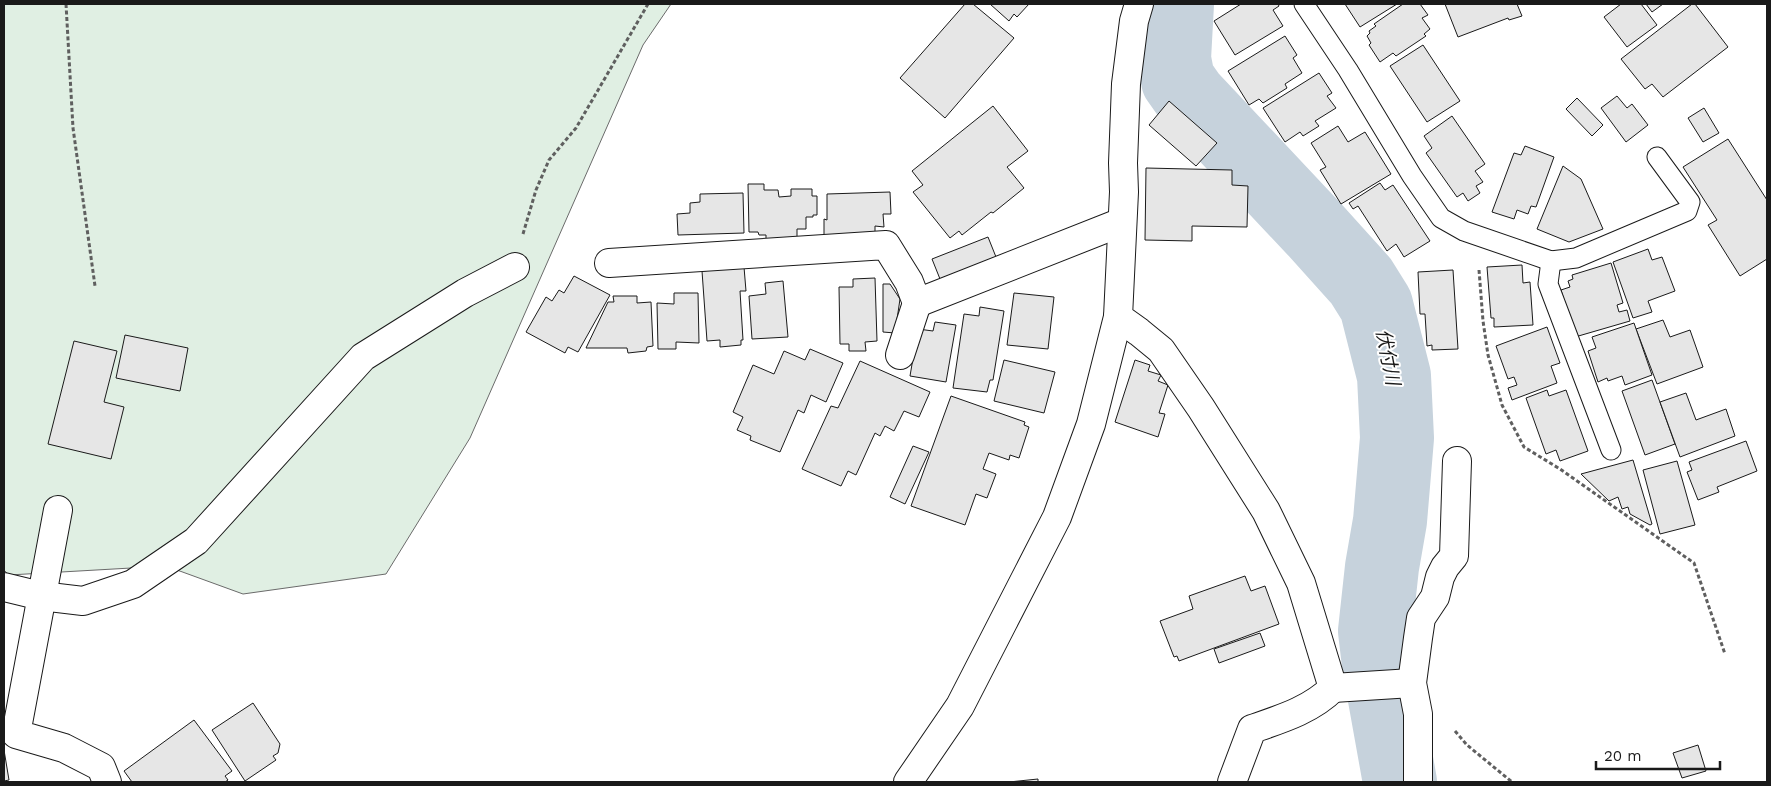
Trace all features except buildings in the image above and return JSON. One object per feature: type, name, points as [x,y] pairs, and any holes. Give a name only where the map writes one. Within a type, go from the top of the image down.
[{"type":"street","points":[[908,782],[960,706],[1057,517],[1092,424],[1118,317],[1124,192],[1123,163],[1126,84],[1134,21],[1139,4]]},
{"type":"street","points":[[917,303],[1122,222]]},
{"type":"street","points":[[609,263],[886,245],[908,282],[917,303],[900,355]]},
{"type":"street","points":[[4,586],[42,596],[83,601],[133,584],[196,541],[363,357],[465,293],[515,267]]},
{"type":"street","points":[[1118,317],[1161,350],[1201,408],[1266,511],[1301,583],[1335,688]]},
{"type":"street","points":[[1418,782],[1418,714],[1411,684],[1421,618],[1435,596],[1445,567],[1454,556],[1457,460]]},
{"type":"street","points":[[58,510],[16,734],[64,748],[101,767],[107,782]]},
{"type":"street","points":[[1232,782],[1252,729],[1313,705],[1335,688],[1411,684]]},
{"type":"lane","points":[[1304,4],[1348,70],[1412,176],[1441,218],[1464,231],[1551,262],[1576,258],[1687,211],[1690,202],[1657,158]]},
{"type":"lane","points":[[1551,262],[1548,284],[1611,450]]},
{"type":"path","points":[[66,4],[73,128],[95,286]]},
{"type":"path","points":[[515,267],[517,253],[536,190],[549,160],[576,128],[648,4]]},
{"type":"path","points":[[1451,727],[1467,745],[1512,782]]},
{"type":"green space","points":[[4,4],[671,4],[643,45],[470,438],[386,574],[243,594],[166,566],[9,575],[4,570]]},
{"type":"waterway","name":"伏付川","points":[[1177,4],[1174,59],[1178,80],[1190,97],[1361,281],[1376,305],[1394,376],[1397,438],[1390,521],[1382,567],[1375,631],[1379,665],[1400,782]]}]
